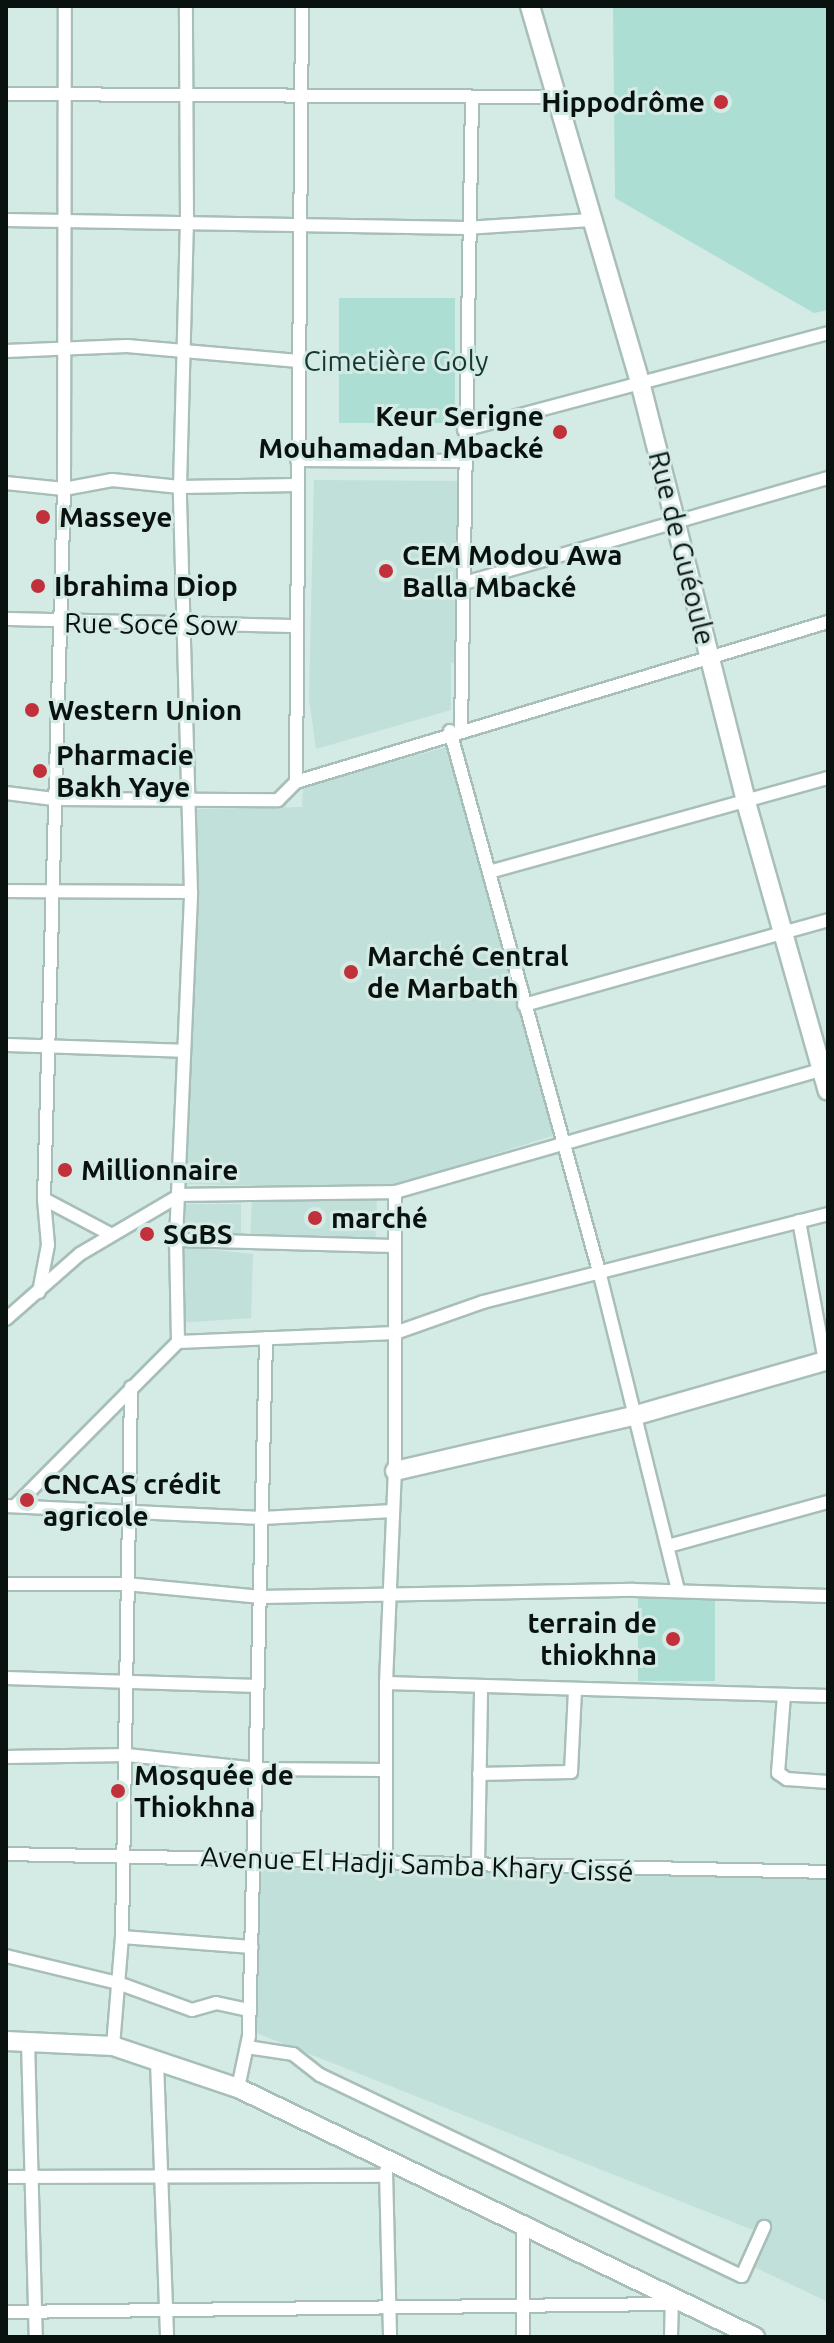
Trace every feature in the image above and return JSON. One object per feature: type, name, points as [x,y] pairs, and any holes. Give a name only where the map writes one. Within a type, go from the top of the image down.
[{"type":"street","points":[[39,1292],[48,1245],[44,1199],[64,489],[61,350],[65,6]]},
{"type":"street","points":[[178,1342],[176,1240],[191,892],[180,487],[187,220],[184,94],[186,6]]},
{"type":"street","points":[[6,793],[54,799],[286,797],[296,782],[302,6]]},
{"type":"street","name":"Rue de Guéoule","points":[[530,6],[640,382],[746,802],[781,932],[825,1068],[828,1091]]},
{"type":"street","points":[[6,94],[472,99],[557,97]]},
{"type":"street","points":[[472,99],[466,228],[464,583],[456,730],[489,872],[561,1144],[600,1275],[678,1590]]},
{"type":"street","points":[[6,220],[299,221],[466,228],[591,220]]},
{"type":"street","points":[[464,430],[828,333]]},
{"type":"street","points":[[6,351],[127,346],[298,361]]},
{"type":"street","points":[[297,460],[463,461]]},
{"type":"street","points":[[464,583],[828,478]]},
{"type":"street","points":[[6,483],[64,489],[112,480],[180,487],[297,485]]},
{"type":"street","name":"Rue Socé Sow","points":[[6,619],[182,626],[295,626]]},
{"type":"street","points":[[296,782],[456,730],[709,654],[828,622]]},
{"type":"street","points":[[489,872],[828,778]]},
{"type":"street","points":[[6,891],[191,892]]},
{"type":"street","points":[[524,1005],[828,920]]},
{"type":"street","points":[[6,1045],[184,1051]]},
{"type":"street","points":[[6,1319],[110,1234],[180,1195],[395,1192],[825,1068]]},
{"type":"street","points":[[100,1170],[180,1174]]},
{"type":"street","points":[[386,1864],[386,1683],[395,1471],[395,1192]]},
{"type":"street","points":[[44,1199],[110,1234]]},
{"type":"street","points":[[12,1505],[178,1342],[395,1333],[444,1313],[828,1214]]},
{"type":"street","points":[[395,1471],[633,1416],[826,1360],[799,1221]]},
{"type":"street","points":[[176,1240],[395,1246]]},
{"type":"street","points":[[238,2088],[247,2047],[250,2010],[266,1338]]},
{"type":"street","points":[[113,2046],[122,1937],[127,1755],[126,1584],[131,1387]]},
{"type":"street","points":[[668,1546],[828,1502]]},
{"type":"street","points":[[12,1505],[262,1518],[393,1511]]},
{"type":"street","points":[[6,1584],[126,1584],[261,1597],[678,1590],[828,1596]]},
{"type":"street","points":[[6,1678],[258,1686]]},
{"type":"street","points":[[386,1683],[828,1696]]},
{"type":"street","points":[[478,1865],[481,1686]]},
{"type":"street","points":[[479,1774],[571,1772],[575,1690]]},
{"type":"street","points":[[784,1695],[778,1773],[787,1779],[828,1782]]},
{"type":"street","points":[[6,1757],[127,1755],[257,1769],[385,1770]]},
{"type":"street","name":"Avenue El Hadji Samba Khary Cissé","points":[[6,1854],[828,1872]]},
{"type":"street","points":[[122,1937],[252,1947]]},
{"type":"street","points":[[6,1956],[118,1983],[192,2010],[216,2003],[250,2010]]},
{"type":"street","points":[[6,2041],[113,2046],[238,2088],[386,2168],[523,2228],[755,2337]]},
{"type":"street","points":[[28,2041],[36,2337]]},
{"type":"street","points":[[247,2047],[293,2054],[320,2075],[742,2276],[764,2227]]},
{"type":"street","points":[[157,2062],[167,2337]]},
{"type":"street","points":[[6,2177],[386,2168]]},
{"type":"street","points":[[386,2168],[390,2337]]},
{"type":"street","points":[[523,2228],[523,2337]]},
{"type":"street","points":[[6,2312],[389,2305],[522,2308],[671,2299]]},
{"type":"street","points":[[671,2299],[671,2337]]},
{"type":"shaded area","name":"CEM Modou Awa Balla Mbacké","points":[[314,480],[460,481],[460,662],[451,663],[451,710],[316,749],[309,699]]},
{"type":"shaded area","name":"Marché Central de Marbath","points":[[453,745],[555,1135],[383,1189],[186,1184],[193,809],[302,807],[303,787]]},
{"type":"shaded area","name":"marché","points":[[252,1194],[377,1198],[375,1242],[250,1238]]},
{"type":"shaded area","points":[[181,1204],[241,1204],[241,1239],[181,1239]]},
{"type":"shaded area","points":[[167,1245],[253,1254],[251,1318],[177,1323]]},
{"type":"shaded area","points":[[257,1852],[828,1871],[828,2302],[752,2266],[753,2230],[254,2032]]},
{"type":"green space","name":"Hippodrôme","points":[[613,6],[828,6],[828,310],[814,313],[615,198]]},
{"type":"green space","name":"Cimetière Goly","points":[[339,298],[455,298],[455,423],[339,423]]},
{"type":"green space","name":"terrain de thiokhna","points":[[638,1596],[715,1596],[715,1681],[638,1681]]},
{"type":"place","name":"Hippodrôme","points":[[721,102]]},
{"type":"place","name":"Keur Serigne Mouhamadan Mbacké","points":[[560,432]]},
{"type":"place","name":"Masseye","points":[[43,517]]},
{"type":"place","name":"CEM Modou Awa Balla Mbacké","points":[[386,571]]},
{"type":"place","name":"Ibrahima Diop","points":[[38,586]]},
{"type":"place","name":"Western Union","points":[[32,710]]},
{"type":"place","name":"Pharmacie Bakh Yaye","points":[[40,771]]},
{"type":"place","name":"Marché Central de Marbath","points":[[351,972]]},
{"type":"place","name":"Millionnaire","points":[[65,1170]]},
{"type":"place","name":"marché","points":[[315,1218]]},
{"type":"place","name":"SGBS","points":[[147,1234]]},
{"type":"place","name":"CNCAS crédit agricole","points":[[27,1500]]},
{"type":"place","name":"terrain de thiokhna","points":[[673,1639]]},
{"type":"place","name":"Mosquée de Thiokhna","points":[[118,1791]]}]
